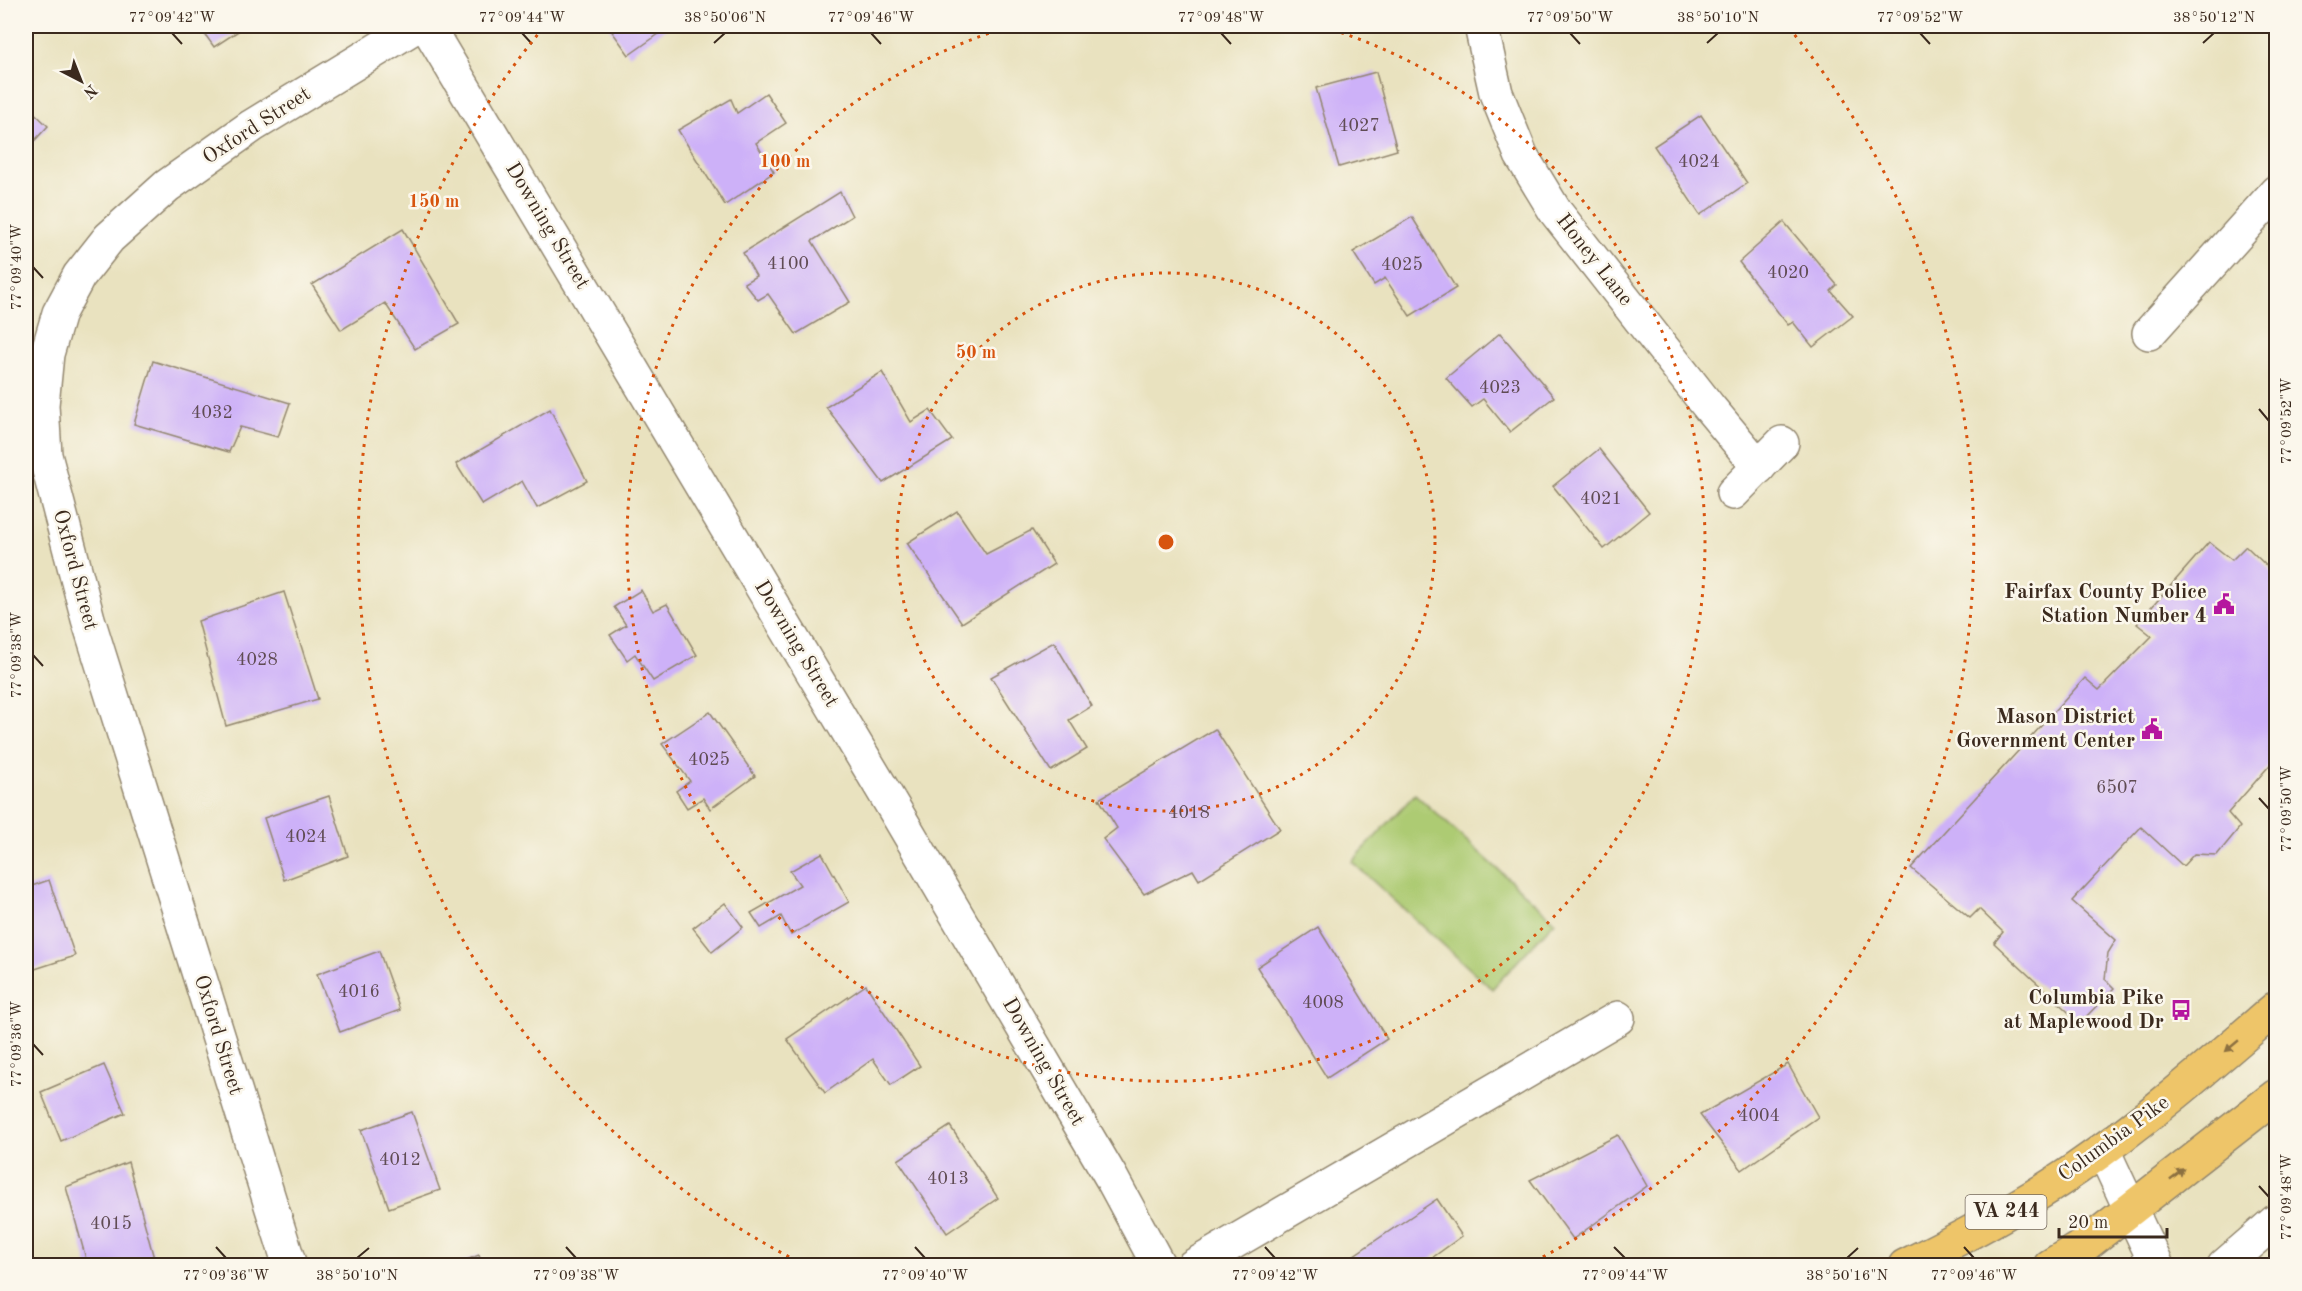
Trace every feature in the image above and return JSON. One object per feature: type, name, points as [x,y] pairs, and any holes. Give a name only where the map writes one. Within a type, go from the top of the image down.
[{"type":"main road","name":"Columbia Pike","points":[[1905,1266],[2016,1206],[2103,1150],[2159,1108],[2277,1008]]},
{"type":"main road","points":[[2050,1266],[2086,1244],[2277,1096]]},
{"type":"street","name":"Oxford Street","points":[[290,1266],[88,619],[45,455],[42,405],[47,354],[59,313],[79,276],[110,238],[168,186],[252,126],[416,26]]},
{"type":"street","name":"Downing Street","points":[[427,26],[899,817],[1105,1167],[1159,1266]]},
{"type":"street","name":"Honey Lane","points":[[1480,26],[1500,104],[1521,154],[1556,211],[1709,407],[1759,467]]},
{"type":"street","points":[[2149,333],[2277,192]]},
{"type":"street","points":[[1733,493],[1782,443]]},
{"type":"street","points":[[1193,1266],[1618,1018]]},
{"type":"street","points":[[2103,1150],[2157,1266]]},
{"type":"street","points":[[2224,1266],[2277,1221]]},
{"type":"green space","points":[[1415,794],[1555,921],[1492,989],[1352,862]]},
{"type":"building","points":[[199,26],[246,26],[214,47]]},
{"type":"building","points":[[608,26],[670,26],[629,55]]},
{"type":"building","points":[[1376,72],[1397,150],[1339,167],[1316,88]]},
{"type":"building","points":[[766,93],[786,123],[756,143],[774,172],[725,205],[678,130],[731,99],[737,113]]},
{"type":"building","points":[[26,105],[48,126],[26,150]]},
{"type":"building","points":[[1701,115],[1747,183],[1700,215],[1654,146]]},
{"type":"building","points":[[840,192],[852,216],[812,241],[850,302],[796,334],[768,294],[758,300],[744,283],[756,276],[743,253]]},
{"type":"building","points":[[1412,217],[1456,288],[1410,316],[1385,278],[1374,285],[1353,252]]},
{"type":"building","points":[[1784,222],[1837,285],[1831,291],[1853,316],[1813,347],[1793,322],[1788,325],[1739,262]]},
{"type":"building","points":[[403,229],[459,324],[415,349],[385,303],[341,330],[312,285]]},
{"type":"building","points":[[1500,333],[1554,397],[1510,432],[1483,399],[1472,407],[1446,378]]},
{"type":"building","points":[[153,361],[290,403],[278,437],[240,427],[229,452],[134,424]]},
{"type":"building","points":[[882,372],[911,422],[930,410],[952,440],[883,483],[826,407]]},
{"type":"building","points":[[550,409],[587,481],[537,508],[522,481],[482,505],[456,464]]},
{"type":"building","points":[[1599,449],[1649,512],[1604,549],[1553,486]]},
{"type":"building","points":[[957,511],[986,554],[1032,530],[1054,564],[962,623],[907,543]]},
{"type":"building","points":[[2209,542],[2232,560],[2246,546],[2276,575],[2276,758],[2228,813],[2240,827],[2217,855],[2194,854],[2183,866],[2141,827],[2072,901],[2116,940],[2108,953],[2105,979],[2114,988],[2080,1023],[1994,943],[2003,932],[1979,909],[1970,918],[1911,868],[2085,678],[2099,690],[2152,636],[2137,624]]},
{"type":"building","points":[[641,590],[653,611],[667,604],[697,655],[653,681],[635,654],[627,660],[610,635],[626,625],[614,607]]},
{"type":"building","points":[[284,592],[318,699],[226,726],[198,621]]},
{"type":"building","points":[[1054,642],[1092,706],[1069,720],[1087,749],[1051,771],[991,677]]},
{"type":"building","points":[[710,712],[755,776],[710,809],[703,798],[687,808],[676,791],[690,781],[662,744]]},
{"type":"building","points":[[1215,729],[1280,829],[1199,880],[1193,870],[1144,894],[1103,839],[1117,828],[1099,799]]},
{"type":"building","points":[[329,796],[348,856],[284,880],[264,818]]},
{"type":"building","points":[[822,853],[849,902],[791,935],[781,916],[761,928],[751,913],[800,885],[790,871]]},
{"type":"building","points":[[49,880],[75,956],[26,972],[26,888]]},
{"type":"building","points":[[725,903],[743,927],[712,952],[693,928]]},
{"type":"building","points":[[1318,927],[1387,1039],[1327,1078],[1257,967]]},
{"type":"building","points":[[379,951],[400,1010],[340,1032],[317,974]]},
{"type":"building","points":[[866,985],[920,1066],[891,1085],[873,1059],[825,1093],[787,1039]]},
{"type":"building","points":[[1788,1064],[1818,1117],[1742,1170],[1700,1115]]},
{"type":"building","points":[[104,1065],[125,1113],[61,1141],[41,1092]]},
{"type":"building","points":[[412,1112],[440,1190],[389,1208],[361,1130]]},
{"type":"building","points":[[950,1126],[998,1198],[947,1233],[898,1160]]},
{"type":"building","points":[[1618,1135],[1647,1186],[1573,1239],[1530,1180]]},
{"type":"building","points":[[128,1162],[155,1262],[146,1266],[88,1266],[66,1187]]},
{"type":"building","points":[[1437,1199],[1462,1236],[1425,1263],[1426,1266],[1338,1266]]},
{"type":"building","points":[[479,1255],[482,1266],[454,1266],[454,1265]]},
{"type":"place","name":"Fairfax County Police Station Number 4","points":[[2224,604]]},
{"type":"place","name":"Mason District Government Center","points":[[2152,729]]},
{"type":"place","name":"Columbia Pike at Maplewood Dr","points":[[2181,1010]]}]
